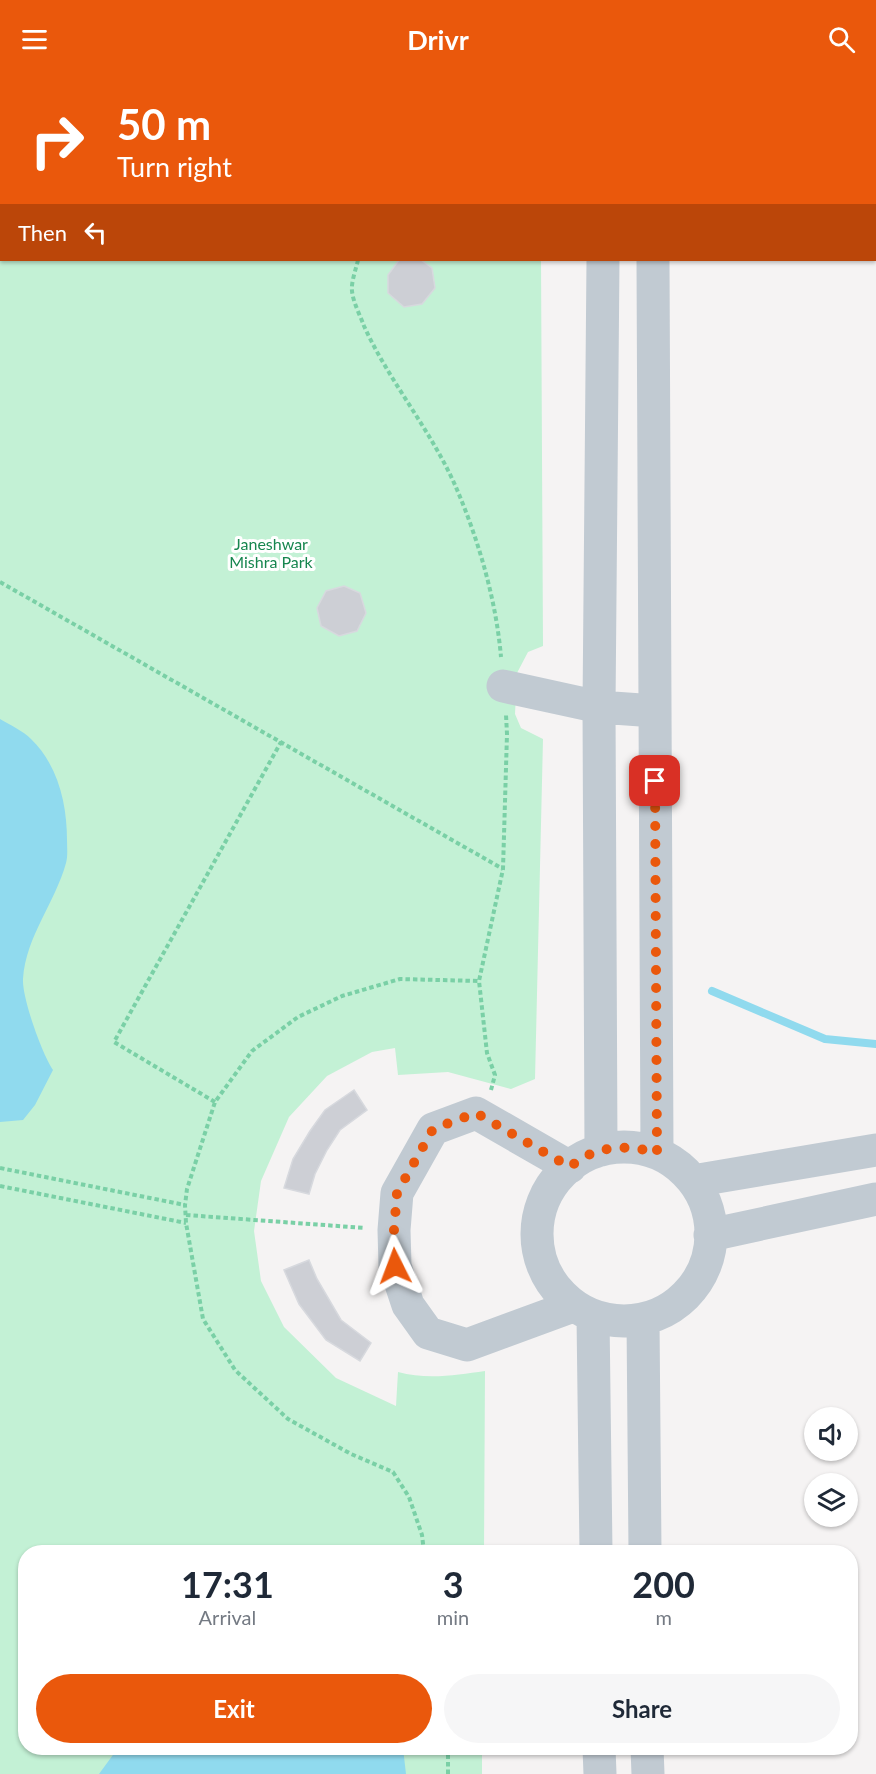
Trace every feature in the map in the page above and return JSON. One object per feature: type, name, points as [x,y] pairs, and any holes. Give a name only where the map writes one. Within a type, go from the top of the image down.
[{"type":"street","points":[[601,1150],[598,707],[603,261]]},
{"type":"street","points":[[653,261],[657,1153]]},
{"type":"street","points":[[503,686],[598,707],[655,711]]},
{"type":"street","points":[[570,1167],[476,1113],[433,1129],[397,1193],[394,1230],[395,1266],[408,1305],[428,1333],[467,1345],[583,1311]]},
{"type":"street","points":[[629,1148],[657,1153],[677,1165],[693,1182],[703,1198],[709,1216],[711,1235],[707,1258],[698,1280],[683,1297],[665,1311],[643,1319],[626,1322],[609,1321],[583,1311],[557,1291],[545,1273],[538,1252],[537,1230],[540,1209],[549,1189],[563,1172],[580,1158],[601,1150],[629,1148]]},
{"type":"street","points":[[693,1182],[876,1150]]},
{"type":"street","points":[[711,1235],[876,1199]]},
{"type":"street","points":[[583,1311],[596,1545]]},
{"type":"street","points":[[643,1319],[645,1545]]},
{"type":"street","points":[[599,1755],[600,1774]]},
{"type":"street","points":[[647,1755],[648,1774]]},
{"type":"path","points":[[358,261],[352,290],[360,316],[375,350],[421,423],[454,484],[477,542],[499,626],[507,734],[503,869],[479,981],[487,1053],[495,1075],[491,1091],[476,1113]]},
{"type":"path","points":[[0,582],[503,869]]},
{"type":"path","points":[[216,1102],[114,1042],[281,742]]},
{"type":"path","points":[[423,1545],[409,1497],[393,1472],[351,1454],[288,1419],[235,1370],[203,1319],[186,1223],[185,1205],[187,1189],[216,1102],[252,1051],[298,1017],[342,996],[399,979],[479,981]]},
{"type":"path","points":[[0,1168],[185,1205]]},
{"type":"path","points":[[0,1186],[186,1223]]},
{"type":"path","points":[[186,1215],[394,1230]]},
{"type":"path","points":[[448,1755],[448,1774]]},
{"type":"green space","name":"Janeshwar Mishra Park","points":[[0,261],[541,261],[543,646],[528,652],[517,673],[515,714],[521,728],[543,739],[535,1079],[511,1089],[448,1072],[398,1075],[395,1048],[372,1052],[327,1076],[289,1117],[261,1181],[254,1231],[261,1281],[284,1327],[336,1378],[396,1406],[398,1372],[431,1376],[485,1371],[484,1545],[18,1545],[18,1755],[482,1755],[482,1774],[0,1774]]},
{"type":"water","points":[[0,719],[31,739],[48,761],[63,799],[67,826],[67,852],[61,878],[29,948],[23,979],[34,1026],[53,1070],[35,1105],[23,1120],[0,1122]]},
{"type":"water","points":[[113,1755],[404,1755],[406,1774],[99,1774]]},
{"type":"building","points":[[398,261],[422,261],[432,268],[435,288],[422,304],[404,307],[388,293],[388,275]]},
{"type":"building","points":[[344,586],[360,593],[366,613],[357,631],[339,636],[321,626],[317,608],[326,591]]},
{"type":"building","points":[[354,1090],[367,1110],[340,1130],[315,1174],[309,1194],[284,1188],[293,1159],[325,1110]]},
{"type":"building","points":[[309,1260],[317,1279],[341,1320],[371,1343],[360,1361],[326,1340],[299,1304],[284,1270]]},
{"type":"waterway","points":[[712,991],[825,1039],[876,1044]]},
{"type":"route","points":[[395,1266],[394,1230],[397,1193],[433,1129],[476,1113],[570,1167],[580,1158],[601,1150],[620,1147],[639,1148],[657,1153],[655,781]]}]
